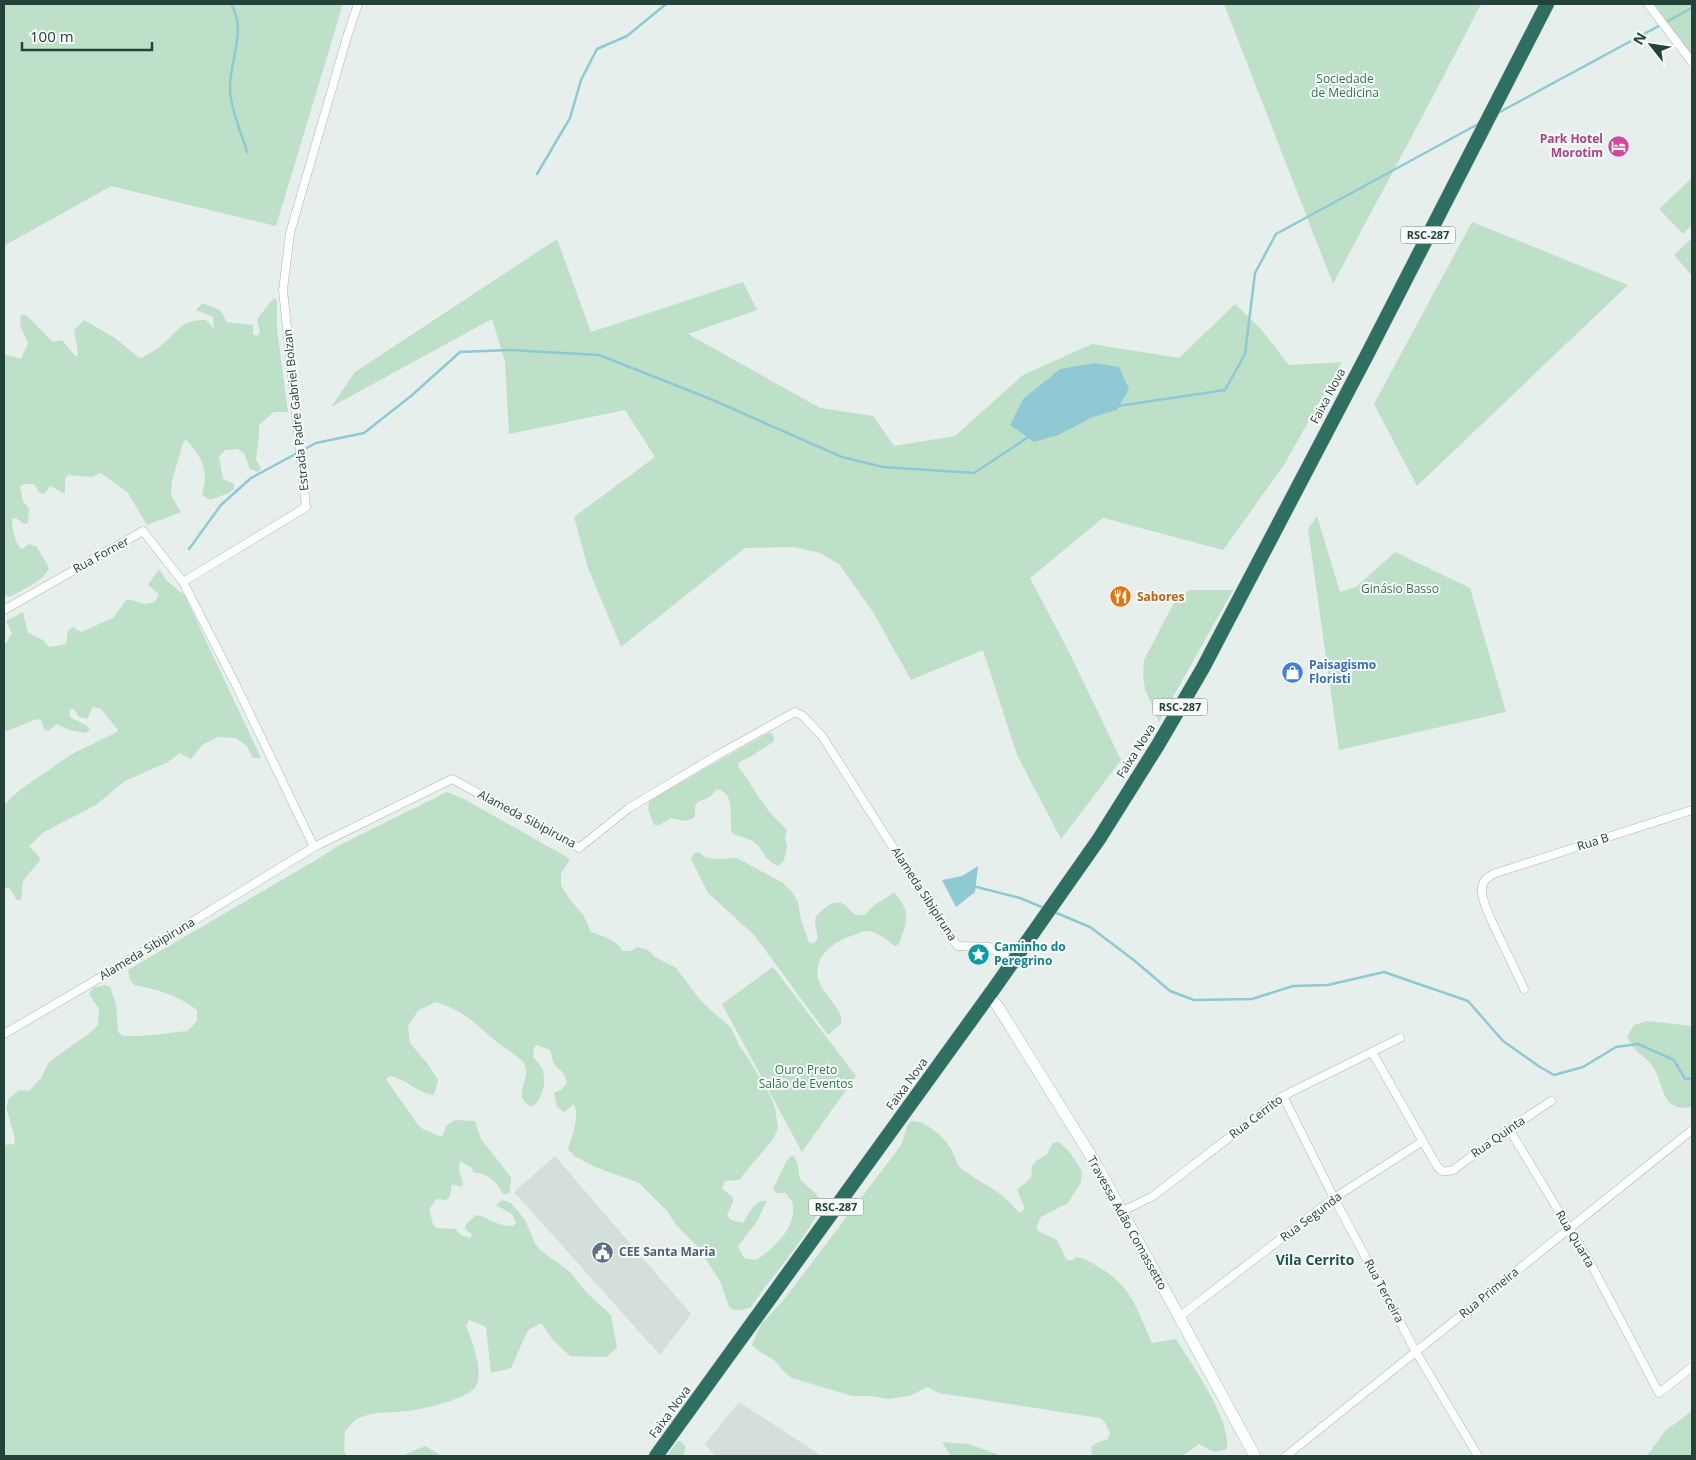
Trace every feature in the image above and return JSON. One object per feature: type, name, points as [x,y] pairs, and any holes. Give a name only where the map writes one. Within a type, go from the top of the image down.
[{"type":"highway","name":"Faixa Nova","points":[[656,1456],[988,997],[1099,839],[1158,745],[1203,668],[1364,362],[1547,4]]},
{"type":"street","name":"Estrada Padre Gabriel Bolzan","points":[[183,582],[306,507],[283,290],[290,233],[358,4]]},
{"type":"street","points":[[1648,4],[1692,62]]},
{"type":"street","name":"Rua Forner","points":[[4,610],[143,531],[183,582]]},
{"type":"street","points":[[183,582],[236,685],[314,846]]},
{"type":"street","name":"Alameda Sibipiruna","points":[[4,1034],[115,969],[314,846],[452,779],[579,848],[629,808],[795,712],[799,713],[822,736],[947,932],[958,946],[989,947],[1013,961]]},
{"type":"street","name":"Rua B","points":[[1524,989],[1497,934],[1482,892],[1484,881],[1493,874],[1692,810]]},
{"type":"street","name":"Travessa Adão Comassetto","points":[[988,997],[997,1005],[1096,1164],[1255,1456]]},
{"type":"street","name":"Rua Cerrito","points":[[1121,1211],[1132,1208],[1153,1196],[1283,1096],[1400,1038]]},
{"type":"street","points":[[1372,1052],[1423,1141]]},
{"type":"street","name":"Rua Terceira","points":[[1283,1096],[1334,1198],[1416,1352],[1478,1456]]},
{"type":"street","name":"Rua Quinta","points":[[1423,1141],[1440,1170],[1445,1172],[1453,1170],[1551,1101]]},
{"type":"street","name":"Rua Quarta","points":[[1509,1129],[1592,1266],[1659,1393],[1692,1368]]},
{"type":"street","name":"Rua Primeira","points":[[1286,1456],[1692,1130]]},
{"type":"street","name":"Rua Segunda","points":[[1179,1317],[1334,1198],[1423,1141]]},
{"type":"shaded area","name":"CEE Santa Maria","points":[[555,1156],[691,1314],[660,1355],[514,1192]]},
{"type":"shaded area","points":[[739,1402],[822,1456],[715,1456],[705,1444]]},
{"type":"green space","points":[[4,4],[343,4],[276,226],[111,186],[4,246]]},
{"type":"green space","name":"Sociedade de Medicina","points":[[1224,4],[1481,4],[1333,284]]},
{"type":"green space","points":[[1653,4],[1692,4],[1692,56]]},
{"type":"green space","points":[[1692,178],[1692,225],[1683,234],[1659,209]]},
{"type":"green space","points":[[1472,222],[1628,285],[1417,486],[1374,404]]},
{"type":"green space","points":[[1692,238],[1692,276],[1674,255]]},
{"type":"green space","points":[[557,239],[591,332],[743,282],[757,310],[688,334],[820,408],[873,416],[894,446],[955,436],[1023,375],[1092,344],[1179,358],[1235,304],[1260,328],[1289,365],[1342,362],[1284,465],[1223,550],[1103,518],[1030,578],[1069,652],[1121,760],[1061,839],[1017,755],[983,650],[911,680],[873,612],[839,564],[820,553],[794,547],[745,548],[621,647],[588,568],[574,517],[655,457],[625,410],[509,434],[505,362],[492,319],[331,407],[355,372]]},
{"type":"green space","points":[[274,298],[277,301],[277,329],[288,412],[274,412],[259,425],[256,460],[261,468],[258,472],[250,469],[244,453],[237,449],[225,450],[219,457],[223,479],[234,484],[234,489],[229,493],[210,500],[202,495],[205,479],[203,465],[197,453],[186,440],[183,443],[172,481],[171,495],[181,512],[147,525],[128,493],[101,473],[92,477],[68,475],[65,479],[65,494],[50,486],[44,494],[39,492],[34,484],[24,484],[20,487],[23,501],[29,509],[28,523],[24,524],[16,518],[12,519],[14,536],[22,549],[29,544],[37,547],[49,568],[43,577],[32,585],[10,597],[5,595],[4,354],[21,359],[28,343],[20,325],[21,315],[26,315],[53,342],[62,340],[76,357],[78,354],[74,330],[84,320],[115,338],[138,357],[142,358],[160,346],[187,323],[206,320],[214,329],[213,317],[196,310],[202,303],[220,310],[227,322],[253,325],[253,334],[257,336],[260,332],[257,319]]},
{"type":"green space","name":"Ginásio Basso","points":[[1317,516],[1340,592],[1356,587],[1395,552],[1470,588],[1506,712],[1339,750],[1308,529]]},
{"type":"green space","points":[[159,569],[166,580],[185,596],[261,758],[253,758],[246,745],[235,738],[218,737],[202,745],[191,759],[180,753],[168,762],[125,781],[96,805],[44,832],[29,846],[41,859],[23,881],[21,900],[17,900],[9,888],[4,889],[4,804],[21,789],[72,754],[118,730],[101,709],[93,707],[87,719],[79,717],[74,709],[70,709],[70,717],[87,726],[90,730],[86,733],[69,730],[57,724],[48,731],[44,729],[41,720],[37,719],[4,732],[4,645],[12,633],[6,621],[23,612],[28,633],[43,640],[49,647],[66,644],[68,630],[73,627],[81,632],[113,618],[127,599],[145,604],[155,602],[159,594],[148,585]]},
{"type":"green space","points":[[1191,590],[1233,590],[1159,722],[1145,689],[1143,675],[1144,660],[1178,595]]},
{"type":"green space","points":[[770,732],[773,734],[773,742],[739,762],[738,767],[766,807],[787,830],[785,837],[787,847],[784,860],[779,866],[770,861],[753,842],[732,833],[729,801],[723,792],[717,789],[711,796],[698,802],[695,806],[695,816],[692,819],[683,821],[671,818],[659,825],[654,825],[649,808],[651,799]]},
{"type":"green space","points":[[447,792],[464,799],[570,860],[561,873],[561,885],[568,897],[584,916],[591,932],[613,941],[622,951],[631,951],[638,947],[648,950],[655,957],[676,968],[701,1001],[731,1028],[739,1045],[771,1097],[778,1128],[774,1138],[739,1180],[725,1181],[722,1189],[733,1197],[733,1202],[727,1215],[731,1220],[743,1223],[759,1202],[767,1201],[756,1223],[738,1246],[744,1258],[756,1260],[776,1244],[787,1230],[793,1214],[793,1204],[786,1193],[776,1193],[773,1189],[786,1162],[792,1155],[797,1162],[801,1180],[815,1193],[820,1204],[813,1222],[805,1234],[751,1307],[739,1310],[731,1309],[720,1281],[697,1246],[677,1226],[667,1211],[639,1183],[595,1167],[574,1156],[568,1149],[575,1126],[576,1109],[574,1104],[564,1112],[557,1107],[554,1093],[562,1089],[567,1083],[564,1074],[554,1064],[550,1050],[537,1045],[534,1048],[533,1057],[543,1072],[544,1083],[539,1100],[531,1107],[522,1097],[526,1074],[523,1062],[462,1014],[436,1002],[419,1010],[408,1025],[410,1043],[428,1064],[438,1080],[434,1095],[422,1092],[390,1076],[386,1079],[418,1125],[423,1129],[442,1137],[447,1125],[455,1120],[475,1121],[481,1139],[511,1177],[510,1192],[507,1194],[502,1193],[491,1178],[473,1172],[472,1168],[460,1161],[459,1170],[463,1182],[462,1187],[452,1184],[450,1196],[446,1200],[436,1199],[429,1210],[433,1224],[436,1228],[455,1229],[461,1235],[470,1238],[472,1234],[465,1229],[466,1224],[476,1215],[503,1225],[513,1226],[516,1223],[512,1214],[496,1205],[502,1200],[511,1203],[525,1220],[540,1250],[569,1271],[586,1292],[611,1315],[617,1348],[606,1357],[570,1356],[553,1340],[541,1323],[528,1330],[511,1368],[491,1373],[486,1327],[469,1320],[466,1326],[474,1347],[479,1373],[476,1386],[464,1395],[434,1406],[408,1411],[371,1414],[357,1419],[345,1431],[344,1451],[347,1456],[4,1456],[4,1145],[14,1144],[15,1139],[6,1107],[9,1098],[19,1090],[29,1091],[41,1078],[49,1062],[98,1025],[99,1009],[89,994],[93,988],[105,985],[110,987],[116,1004],[118,1032],[123,1036],[187,1031],[197,1021],[197,1010],[174,996],[134,985],[130,980],[128,970],[338,846]]},
{"type":"green space","points":[[698,852],[705,857],[714,859],[737,858],[783,883],[798,902],[801,920],[809,943],[817,940],[816,916],[832,904],[838,902],[846,906],[853,913],[862,915],[866,914],[871,908],[894,892],[900,899],[906,911],[906,923],[899,944],[895,946],[871,931],[865,931],[839,941],[822,956],[819,962],[818,978],[840,1013],[841,1019],[841,1024],[828,1035],[754,935],[708,893],[691,859],[693,854]]},
{"type":"green space","name":"Ouro Preto Salão de Eventos","points":[[773,967],[856,1076],[802,1152],[722,1004]]},
{"type":"green space","points":[[1647,1021],[1692,1026],[1692,1107],[1682,1108],[1674,1106],[1669,1101],[1653,1067],[1635,1049],[1627,1037],[1634,1025]]},
{"type":"green space","points":[[911,1121],[928,1126],[943,1138],[953,1152],[961,1169],[1002,1195],[1020,1213],[1025,1209],[1017,1190],[1031,1178],[1032,1166],[1047,1154],[1053,1143],[1059,1142],[1069,1151],[1082,1171],[1081,1182],[1068,1203],[1041,1217],[1036,1228],[1057,1240],[1066,1259],[1072,1261],[1076,1257],[1085,1259],[1118,1282],[1132,1299],[1152,1343],[1176,1339],[1217,1408],[1227,1437],[1227,1449],[1214,1452],[1199,1444],[1182,1456],[1092,1456],[1091,1447],[1108,1439],[1110,1433],[1105,1422],[1100,1418],[939,1393],[928,1387],[909,1396],[888,1399],[852,1396],[792,1378],[775,1361],[752,1345],[761,1324],[782,1302],[902,1144],[907,1126]]},
{"type":"green space","points":[[1692,1411],[1692,1456],[1647,1456],[1665,1431]]},
{"type":"green space","points":[[680,1441],[686,1448],[683,1456],[667,1456],[677,1442]]},
{"type":"green space","points":[[942,1442],[969,1444],[1002,1456],[951,1456]]},
{"type":"green space","points":[[425,1446],[442,1456],[401,1456]]},
{"type":"water","points":[[1095,363],[1119,367],[1129,389],[1117,410],[1093,417],[1058,435],[1034,442],[1010,425],[1023,399],[1060,369]]},
{"type":"water","points":[[978,866],[975,892],[956,907],[942,880],[962,876]]},
{"type":"waterway","points":[[231,4],[236,15],[238,27],[231,75],[231,99],[247,152]]},
{"type":"waterway","points":[[537,174],[570,118],[581,80],[597,49],[627,36],[666,4]]},
{"type":"waterway","points":[[1498,113],[1692,8]]},
{"type":"waterway","points":[[1118,406],[1225,390],[1245,354],[1255,273],[1276,234],[1480,123]]},
{"type":"waterway","points":[[189,549],[221,505],[251,478],[316,443],[364,433],[411,396],[460,352],[510,350],[599,355],[708,398],[842,457],[883,467],[974,473],[1030,436]]},
{"type":"waterway","points":[[973,886],[1020,898],[1044,908]]},
{"type":"waterway","points":[[1054,912],[1090,927],[1135,961],[1170,991],[1194,1000],[1252,999],[1293,986],[1328,985],[1384,972],[1468,1001],[1503,1041],[1554,1075],[1583,1067],[1616,1047],[1638,1044],[1674,1060],[1685,1079],[1692,1078]]},
{"type":"place","name":"Park Hotel Morotim","points":[[1619,146]]},
{"type":"place","name":"Sabores","points":[[1121,597]]},
{"type":"place","name":"Paisagismo Floristi","points":[[1293,672]]},
{"type":"place","name":"Caminho do Peregrino","points":[[978,954]]},
{"type":"place","name":"CEE Santa Maria","points":[[603,1252]]},
{"type":"district","name":"Vila Cerrito","points":[[1315,1260]]}]
